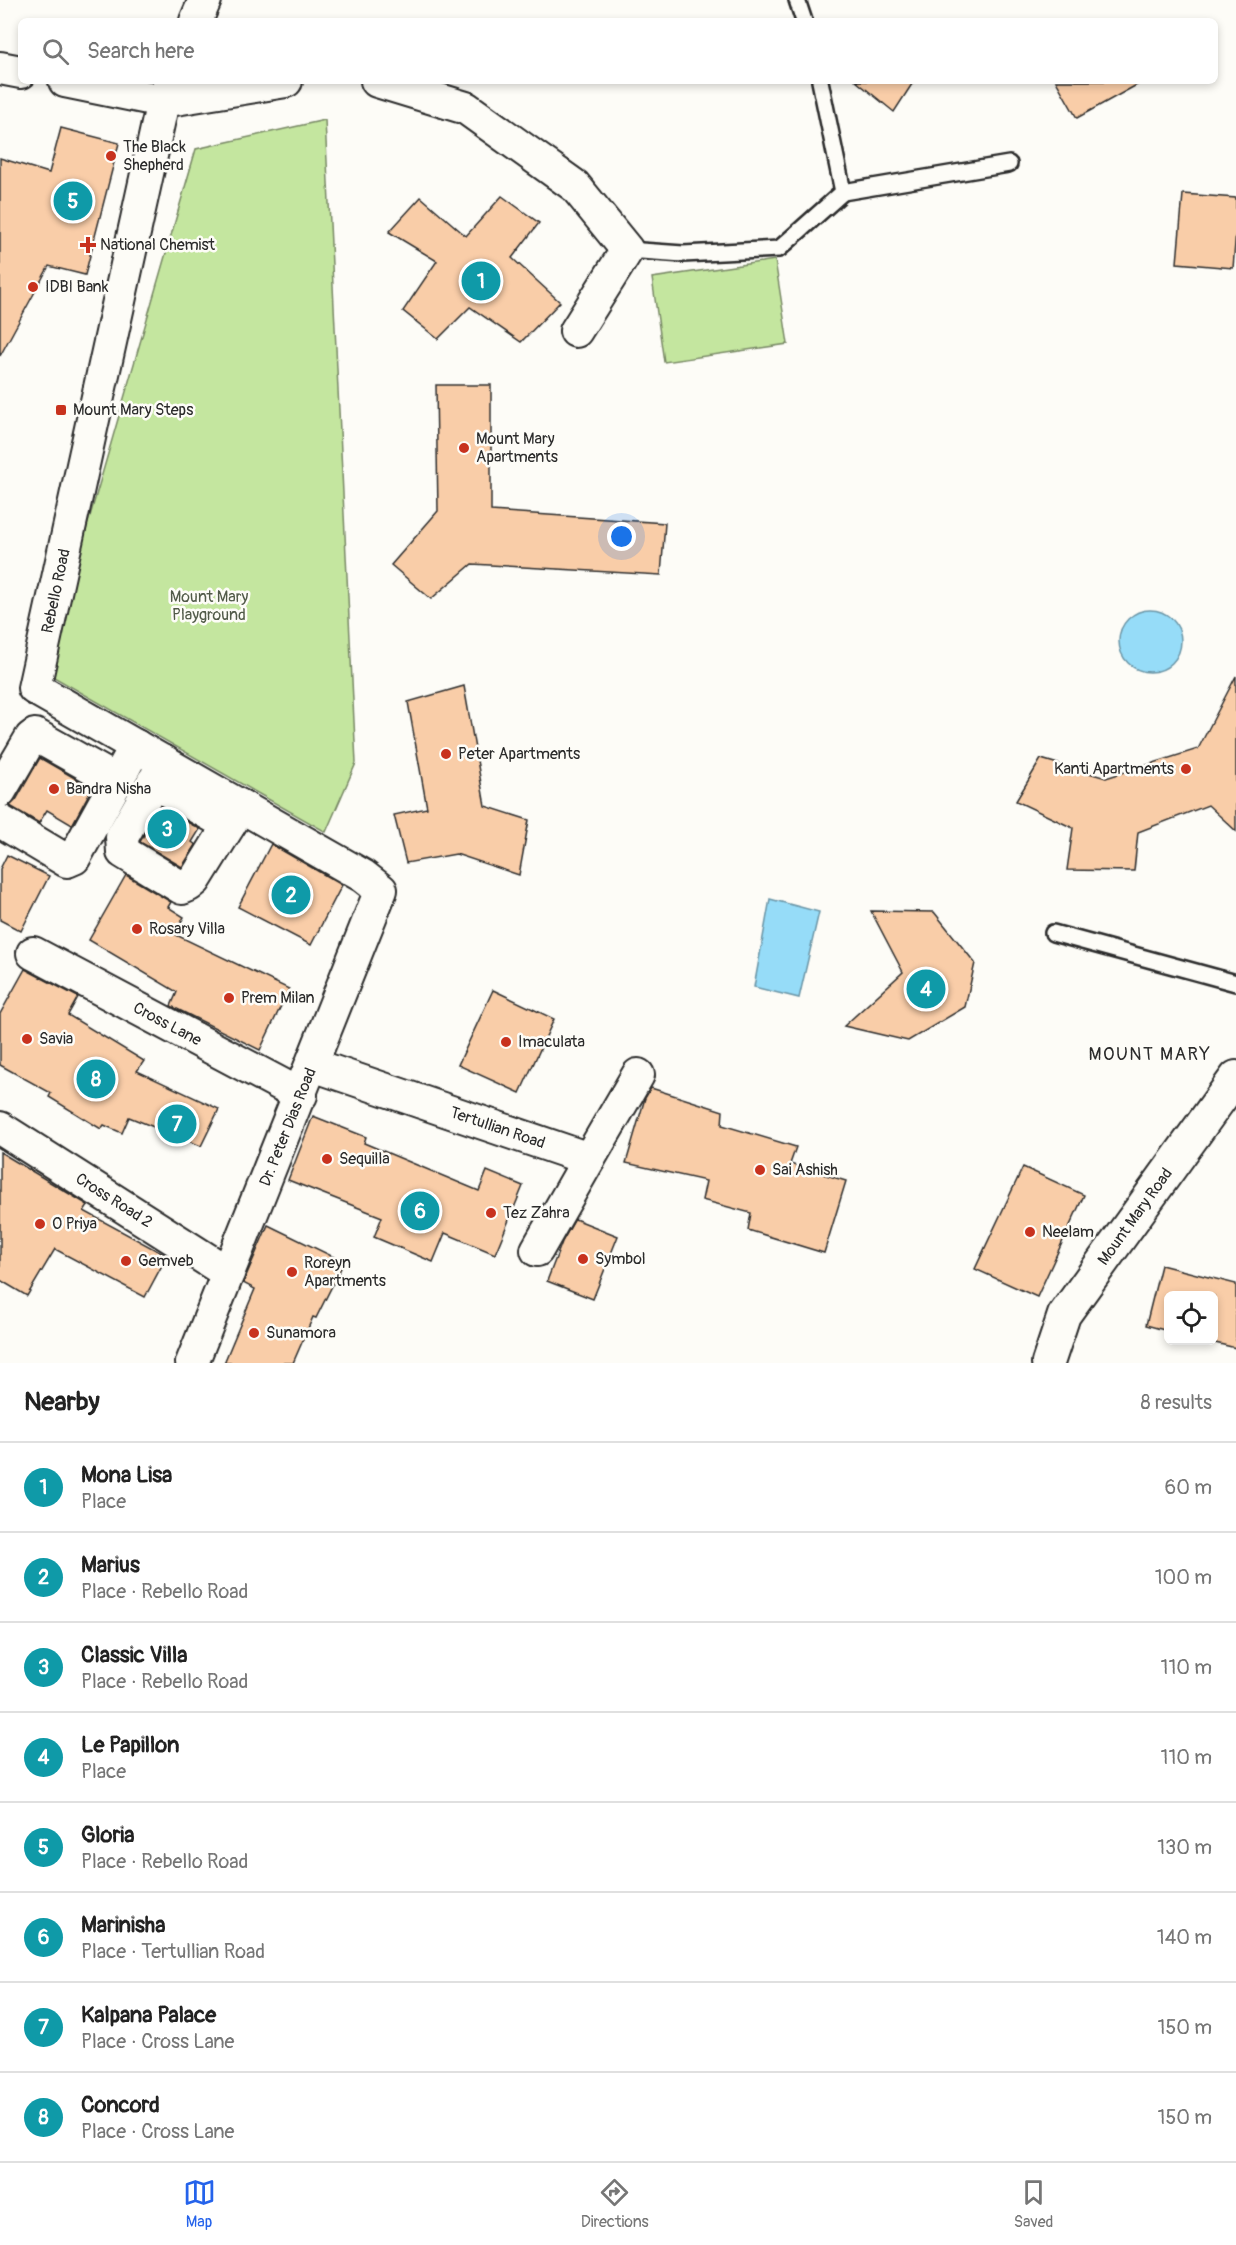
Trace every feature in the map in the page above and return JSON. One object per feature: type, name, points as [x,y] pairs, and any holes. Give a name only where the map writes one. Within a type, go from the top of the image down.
[{"type":"street","points":[[197,18],[205,0]]},
{"type":"street","points":[[0,68],[18,71]]},
{"type":"street","points":[[96,84],[167,91],[250,84]]},
{"type":"street","points":[[387,84],[466,108],[574,186],[627,250],[576,331]]},
{"type":"street","name":"Rebello Road","points":[[167,91],[34,688],[136,746],[159,772],[235,815],[363,876],[381,891]]},
{"type":"street","points":[[0,791],[31,738],[35,735],[117,781]]},
{"type":"street","points":[[0,821],[67,861],[74,858],[136,746]]},
{"type":"street","points":[[159,772],[122,837],[123,852],[182,888],[195,880],[235,815]]},
{"type":"street","name":"Dr. Peter Dias Road","points":[[192,1363],[381,891]]},
{"type":"street","name":"Cross Lane","points":[[33,953],[301,1095]]},
{"type":"street","name":"Tertullian Road","points":[[313,1065],[589,1159]]},
{"type":"street","points":[[537,1250],[638,1075]]},
{"type":"street","name":"Mount Mary Road","points":[[1048,1363],[1064,1315],[1236,1077]]},
{"type":"street","name":"Cross Road 2","points":[[0,1128],[228,1273]]},
{"type":"lane","points":[[797,0],[803,18]]},
{"type":"lane","points":[[821,84],[843,192]]},
{"type":"lane","points":[[627,250],[683,254],[779,249],[843,192],[1009,164]]},
{"type":"lane","points":[[1053,933],[1236,983]]},
{"type":"green space","name":"Mount Mary Playground","points":[[325,120],[356,763],[326,832],[45,672],[196,149]]},
{"type":"green space","points":[[775,260],[788,344],[664,362],[652,278]]},
{"type":"water","points":[[1150,610],[1162,612],[1172,619],[1179,629],[1181,641],[1179,653],[1172,663],[1162,670],[1150,672],[1138,670],[1128,663],[1121,653],[1119,641],[1121,629],[1128,619],[1138,612]]},
{"type":"water","points":[[770,899],[819,912],[799,998],[754,987]]},
{"type":"building","points":[[860,84],[912,84],[894,112]]},
{"type":"building","points":[[1058,84],[1139,84],[1077,118]]},
{"type":"building","points":[[61,128],[119,143],[85,275],[49,266],[0,356],[0,158],[49,173]]},
{"type":"building","points":[[1183,194],[1236,198],[1233,268],[1177,263]]},
{"type":"building","points":[[502,196],[539,223],[512,258],[560,302],[521,342],[470,307],[438,339],[403,311],[437,261],[389,232],[421,197],[466,236]]},
{"type":"building","name":"Mount Mary Apartments","points":[[436,385],[491,385],[491,511],[665,523],[661,575],[472,564],[431,599],[391,565],[438,511]]},
{"type":"building","name":"Kanti Apartments","points":[[1236,676],[1236,831],[1208,805],[1138,832],[1134,871],[1067,870],[1073,828],[1016,801],[1041,759],[1106,778],[1198,749]]},
{"type":"building","name":"Peter Apartments","points":[[464,686],[485,806],[529,820],[519,875],[456,854],[406,863],[394,815],[427,808],[408,702]]},
{"type":"building","points":[[40,758],[92,788],[72,825],[47,810],[39,823],[10,806],[16,800]]},
{"type":"building","points":[[160,807],[200,829],[192,842],[196,845],[182,867],[140,842]]},
{"type":"building","points":[[271,844],[342,885],[311,945],[238,907]]},
{"type":"building","points":[[7,855],[49,876],[21,931],[0,920],[0,869]]},
{"type":"building","points":[[126,875],[171,902],[168,907],[184,917],[174,934],[289,989],[260,1050],[171,1006],[177,992],[89,940]]},
{"type":"building","points":[[871,911],[934,912],[975,963],[965,1007],[908,1041],[844,1026],[903,972]]},
{"type":"building","points":[[25,969],[78,997],[68,1015],[144,1061],[137,1071],[219,1109],[201,1146],[129,1117],[122,1133],[104,1125],[101,1129],[49,1097],[51,1093],[0,1065],[0,1014]]},
{"type":"building","name":"Imaculata","points":[[493,990],[554,1019],[520,1093],[458,1065]]},
{"type":"building","name":"Sai Ashish","points":[[651,1088],[723,1111],[722,1125],[796,1147],[790,1164],[846,1181],[824,1253],[748,1230],[751,1213],[702,1200],[706,1181],[626,1163],[645,1098]]},
{"type":"building","points":[[313,1116],[366,1137],[364,1143],[479,1191],[487,1171],[523,1186],[495,1254],[445,1233],[433,1262],[374,1237],[382,1217],[288,1180]]},
{"type":"building","points":[[0,1152],[88,1205],[84,1211],[167,1256],[145,1297],[55,1249],[27,1296],[0,1280]]},
{"type":"building","name":"Neelam","points":[[1023,1167],[1084,1195],[1037,1297],[975,1269]]},
{"type":"building","name":"Symbol","points":[[575,1219],[618,1236],[593,1299],[547,1281],[562,1242]]},
{"type":"building","points":[[268,1225],[344,1262],[316,1318],[313,1317],[293,1363],[224,1363],[255,1289],[243,1283]]},
{"type":"building","points":[[1161,1265],[1236,1284],[1236,1348],[1218,1344],[1218,1291],[1164,1291],[1164,1330],[1146,1325]]},
{"type":"place","name":"The Black Shepherd","points":[[111,156]]},
{"type":"place","name":"Gloria","points":[[73,201]]},
{"type":"place","name":"National Chemist","points":[[88,245]]},
{"type":"place","name":"Mona Lisa","points":[[481,281]]},
{"type":"place","name":"IDBI Bank","points":[[33,287]]},
{"type":"place","name":"Mount Mary Steps","points":[[61,410]]},
{"type":"place","name":"Mount Mary Apartments","points":[[464,448]]},
{"type":"place","name":"Peter Apartments","points":[[446,754]]},
{"type":"place","name":"Kanti Apartments","points":[[1186,769]]},
{"type":"place","name":"Bandra Nisha","points":[[54,789]]},
{"type":"place","name":"Classic Villa","points":[[167,829]]},
{"type":"place","name":"Marius","points":[[291,895]]},
{"type":"place","name":"Rosary Villa","points":[[137,929]]},
{"type":"place","name":"Le Papillon","points":[[926,989]]},
{"type":"place","name":"Prem Milan","points":[[229,998]]},
{"type":"place","name":"Savia","points":[[27,1039]]},
{"type":"place","name":"Imaculata","points":[[506,1042]]},
{"type":"place","name":"Concord","points":[[96,1079]]},
{"type":"place","name":"Kalpana Palace","points":[[177,1124]]},
{"type":"place","name":"Sequilla","points":[[327,1159]]},
{"type":"place","name":"Sai Ashish","points":[[760,1170]]},
{"type":"place","name":"Marinisha","points":[[420,1211]]},
{"type":"place","name":"Tez Zahra","points":[[491,1213]]},
{"type":"place","name":"O Priya","points":[[40,1224]]},
{"type":"place","name":"Neelam","points":[[1030,1232]]},
{"type":"place","name":"Symbol","points":[[583,1259]]},
{"type":"place","name":"Gemveb","points":[[126,1261]]},
{"type":"place","name":"Roreyn Apartments","points":[[292,1272]]},
{"type":"place","name":"Sunamora","points":[[254,1333]]},
{"type":"district","name":"MOUNT MARY","points":[[1150,1054]]}]
